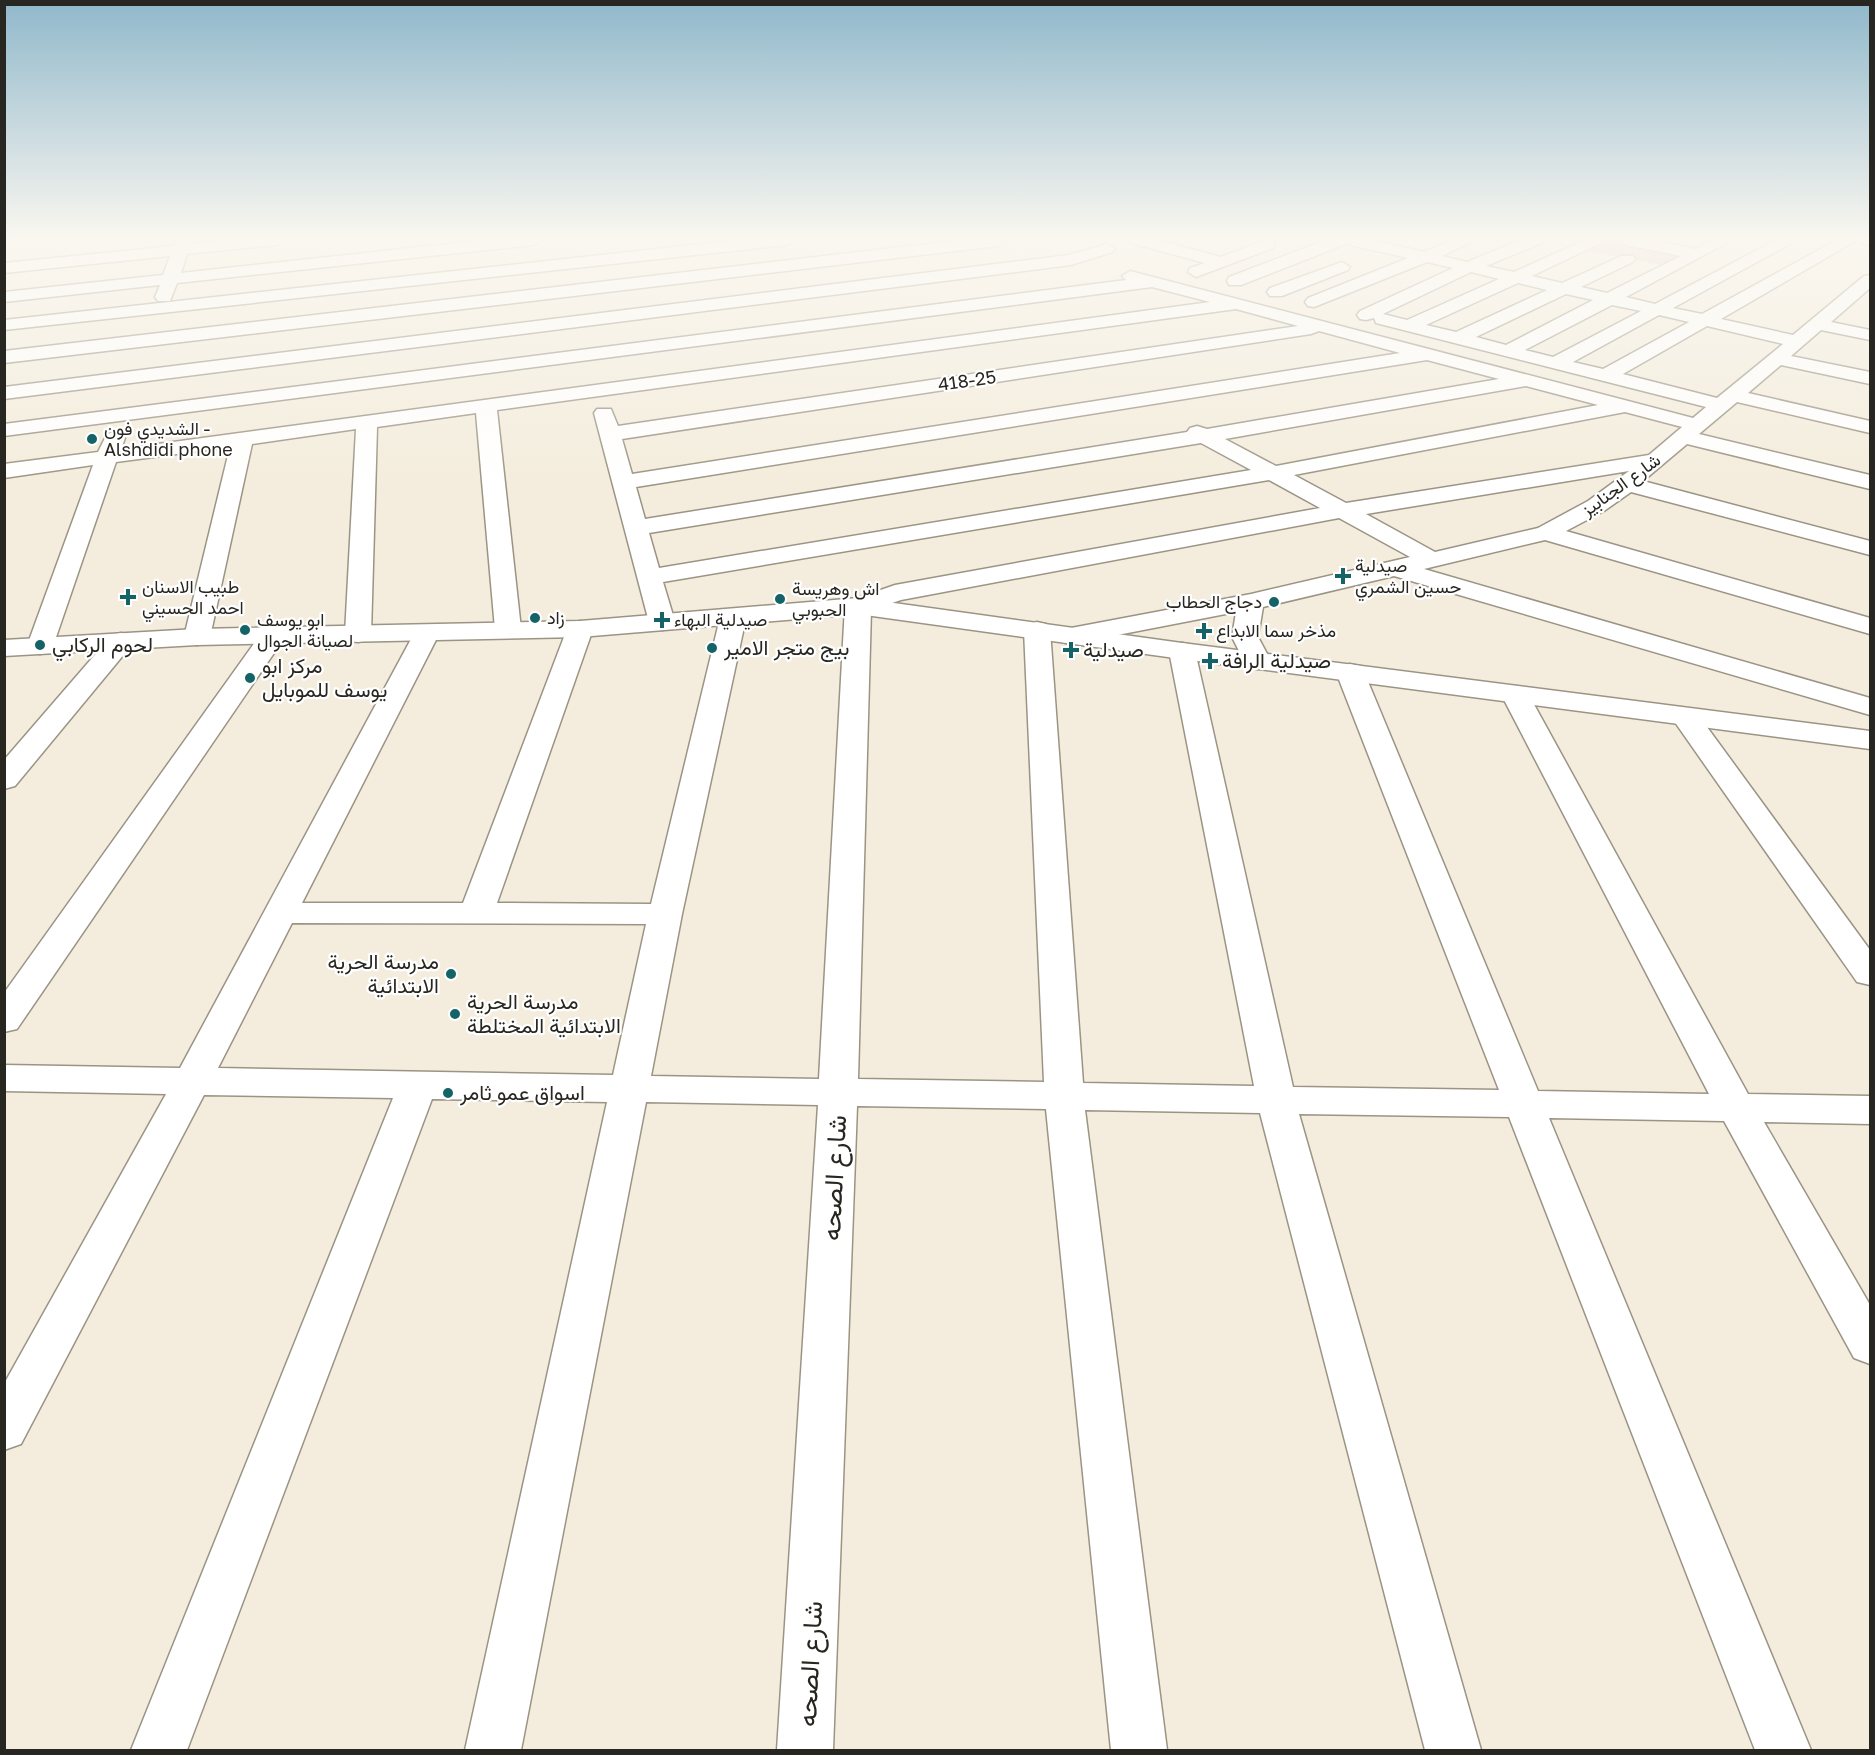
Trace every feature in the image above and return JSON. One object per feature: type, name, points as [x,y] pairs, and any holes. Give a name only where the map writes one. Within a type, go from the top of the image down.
[{"type":"street","points":[[4,325],[32,322]]},
{"type":"street","points":[[40,646],[155,322]]},
{"type":"street","points":[[4,357],[304,322]]},
{"type":"street","points":[[4,393],[578,322],[662,622]]},
{"type":"street","points":[[4,430],[835,322]]},
{"type":"street","points":[[996,322],[1433,560]]},
{"type":"street","points":[[4,471],[1106,322]]},
{"type":"street","points":[[1305,322],[1625,406],[1691,431],[1870,482]]},
{"type":"street","points":[[1393,322],[1605,376],[1870,427]]},
{"type":"street","points":[[1409,326],[1418,322]]},
{"type":"street","points":[[1459,338],[1493,322]]},
{"type":"street","points":[[1508,351],[1563,322]]},
{"type":"street","points":[[1556,363],[1634,322]]},
{"type":"street","points":[[1605,376],[1703,322]]},
{"type":"street","points":[[1714,322],[1796,341]]},
{"type":"street","name":"شارع الجنابيز","points":[[1054,633],[1251,602],[1546,533],[1596,506],[1627,484],[1820,322]]},
{"type":"street","points":[[1817,324],[1870,335]]},
{"type":"street","name":"418-25","points":[[610,434],[1325,327]]},
{"type":"street","points":[[623,482],[1428,354]]},
{"type":"street","points":[[1776,358],[1870,378]]},
{"type":"street","points":[[636,528],[1204,436],[1526,380]]},
{"type":"street","points":[[486,406],[508,629]]},
{"type":"street","points":[[649,577],[1272,473],[1625,406]]},
{"type":"street","points":[[358,634],[367,422]]},
{"type":"street","points":[[197,637],[242,439]]},
{"type":"street","points":[[858,606],[895,593],[1342,511],[1656,460]]},
{"type":"street","points":[[1627,484],[1870,548]]},
{"type":"street","points":[[1546,533],[1870,626]]},
{"type":"street","points":[[1395,569],[1870,707]]},
{"type":"street","points":[[1251,602],[1245,637],[1257,661]]},
{"type":"street","points":[[4,648],[197,637],[580,629],[858,606],[1686,717],[1867,744]]},
{"type":"street","name":"شارع الصحه","points":[[805,1750],[838,1092],[858,606]]},
{"type":"street","points":[[494,1750],[665,914],[733,618]]},
{"type":"street","points":[[476,915],[580,629]]},
{"type":"street","points":[[1054,633],[1064,1096],[1139,1750]]},
{"type":"street","points":[[4,1430],[192,1081],[426,634]]},
{"type":"street","points":[[4,1020],[272,637]]},
{"type":"street","points":[[4,780],[121,642]]},
{"type":"street","points":[[1182,651],[1276,1100],[1453,1750]]},
{"type":"street","points":[[1350,672],[1783,1750]]},
{"type":"street","points":[[1515,694],[1736,1108],[1870,1345]]},
{"type":"street","points":[[1686,717],[1870,974]]},
{"type":"street","points":[[279,913],[665,914]]},
{"type":"street","points":[[4,1078],[1870,1110]]},
{"type":"street","points":[[159,1750],[418,1085]]},
{"type":"place","name":"الشديدي فون - Alshdidi phone","points":[[92,439]]},
{"type":"place","name":"صيدلية حسين الشمري","points":[[1343,576]]},
{"type":"place","name":"طبيب الاسنان احمد الحسيني","points":[[128,597]]},
{"type":"place","name":"اش وهريسة الحبوبي","points":[[780,599]]},
{"type":"place","name":"دجاج الحطاب","points":[[1274,602]]},
{"type":"place","name":"زاد","points":[[535,618]]},
{"type":"place","name":"صيدلية البهاء","points":[[662,620]]},
{"type":"place","name":"ابو يوسف لصيانة الجوال","points":[[245,630]]},
{"type":"place","name":"مذخر سما الابداع","points":[[1204,631]]},
{"type":"place","name":"لحوم الركابي","points":[[40,645]]},
{"type":"place","name":"بيج متجر الامير","points":[[712,648]]},
{"type":"place","name":"صيدلية","points":[[1071,650]]},
{"type":"place","name":"صيدلية الرافة","points":[[1210,661]]},
{"type":"place","name":"مركز ابو يوسف للموبايل","points":[[250,678]]},
{"type":"place","name":"مدرسة الحرية الابتدائية","points":[[451,974]]},
{"type":"place","name":"مدرسة الحرية الابتدائية المختلطة","points":[[455,1014]]},
{"type":"place","name":"اسواق عمو ثامر","points":[[448,1093]]}]
